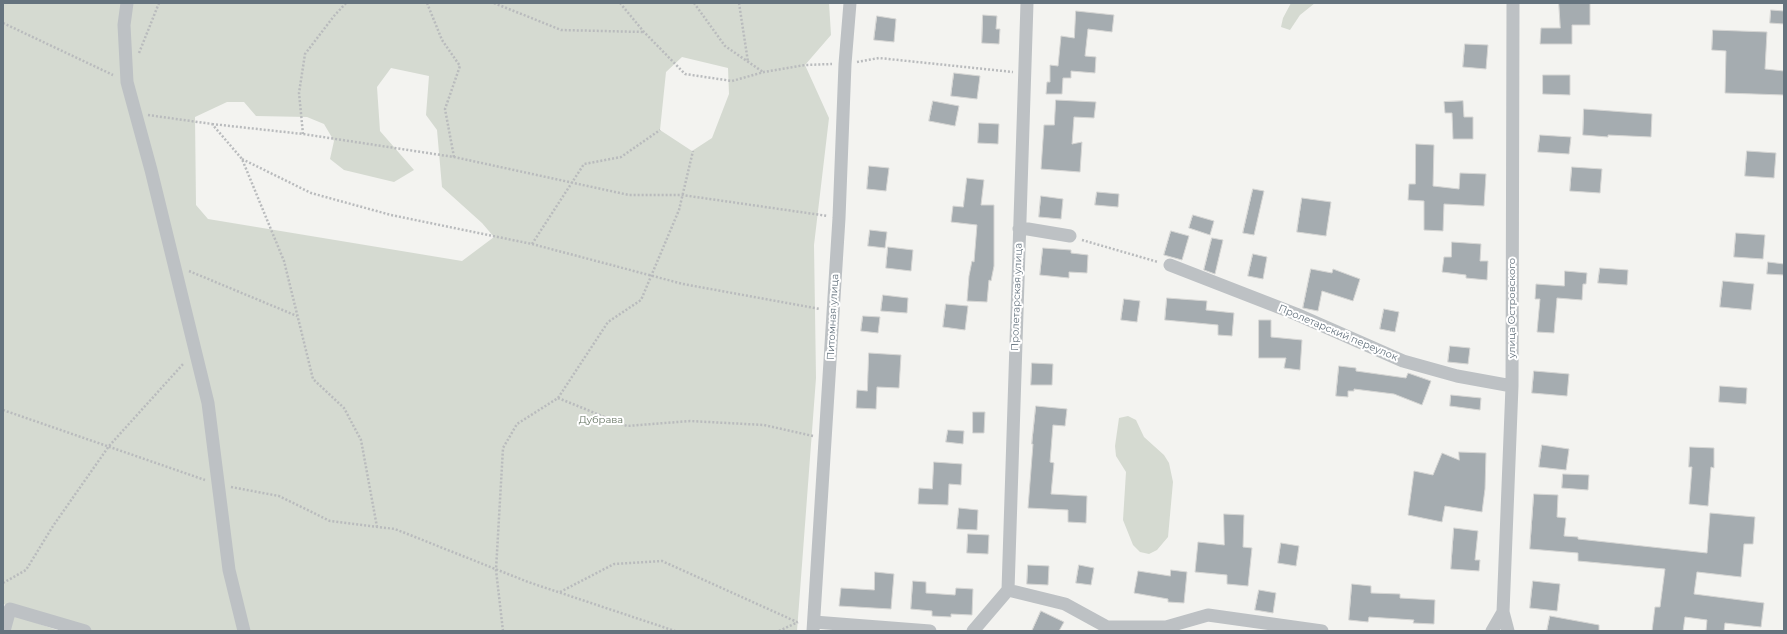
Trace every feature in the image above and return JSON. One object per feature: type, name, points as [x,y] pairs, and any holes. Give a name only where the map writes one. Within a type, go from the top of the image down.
[{"type":"street","points":[[127,3],[124,26],[127,82],[208,402],[229,570],[244,631]]},
{"type":"street","name":"Питомная улица","points":[[814,626],[839,218],[845,64],[850,3]]},
{"type":"street","name":"Пролетарская улица","points":[[1008,590],[1027,3]]},
{"type":"street","name":"улица Островского","points":[[1508,631],[1503,612],[1512,386],[1513,3]]},
{"type":"street","points":[[1019,229],[1028,229],[1070,236]]},
{"type":"street","name":"Пролетарский переулок","points":[[1170,266],[1296,314],[1403,361],[1457,376],[1512,386]]},
{"type":"street","points":[[973,631],[1008,590],[1065,604],[1107,627],[1166,629],[1208,615],[1322,631]]},
{"type":"street","points":[[4,631],[10,609],[85,631]]},
{"type":"street","name":"улица Островского","points":[[1492,631],[1503,612]]},
{"type":"street","points":[[814,626],[930,631]]},
{"type":"path","points":[[139,53],[158,3]]},
{"type":"path","points":[[303,134],[299,93],[305,54],[334,16],[346,3]]},
{"type":"path","points":[[427,3],[442,40],[460,66],[445,109],[454,157]]},
{"type":"path","points":[[494,3],[561,30],[644,32]]},
{"type":"path","points":[[620,3],[644,32],[685,74],[732,81],[764,72],[805,65],[845,64],[879,58],[1024,73]]},
{"type":"path","points":[[694,3],[725,46],[764,72]]},
{"type":"path","points":[[739,3],[748,62]]},
{"type":"path","points":[[3,23],[127,82]]},
{"type":"path","points":[[136,113],[212,124],[303,134],[454,157],[629,195],[682,194],[839,218]]},
{"type":"path","points":[[212,124],[242,159],[284,261],[313,379],[344,408],[362,440],[378,527]]},
{"type":"path","points":[[532,244],[584,164],[621,157],[660,130]]},
{"type":"path","points":[[503,631],[496,570],[503,448],[517,424],[558,398],[608,322],[641,300],[679,210],[692,151]]},
{"type":"path","points":[[242,159],[311,193],[391,215],[532,244],[683,284],[833,312]]},
{"type":"path","points":[[1070,236],[1170,266]]},
{"type":"path","points":[[174,264],[297,316]]},
{"type":"path","points":[[3,583],[26,570],[53,526],[108,446],[196,351]]},
{"type":"path","points":[[558,398],[627,426],[690,421],[764,425],[825,439]]},
{"type":"path","points":[[3,410],[219,484],[279,496],[330,521],[395,529],[496,570],[559,593],[674,631]]},
{"type":"path","points":[[559,593],[614,564],[662,561],[797,622],[814,626]]},
{"type":"path","points":[[779,631],[797,622]]},
{"type":"green space","name":"Дубрава","points":[[3,3],[829,3],[831,35],[805,65],[829,118],[814,245],[816,378],[797,631],[90,631],[3,604]],"holes":[[[682,57],[728,68],[729,94],[712,138],[692,151],[660,130],[666,72]],[[391,68],[429,76],[426,115],[437,130],[442,187],[482,223],[494,237],[462,261],[208,219],[196,205],[195,117],[227,102],[244,102],[256,116],[307,117],[324,124],[334,141],[330,159],[344,170],[394,182],[414,170],[380,131],[377,87]]]},
{"type":"green space","points":[[1291,3],[1315,3],[1300,15],[1290,30],[1281,27],[1283,18]]},
{"type":"green space","points":[[1128,416],[1136,420],[1144,437],[1164,455],[1169,463],[1173,482],[1168,537],[1157,550],[1149,554],[1140,552],[1133,545],[1123,520],[1126,472],[1116,456],[1115,446],[1119,418]]},
{"type":"green space","points":[[13,615],[60,631],[10,631]]},
{"type":"building","points":[[1559,3],[1590,3],[1590,25],[1572,25],[1572,44],[1540,44],[1541,28],[1560,28]]},
{"type":"building","points":[[1771,10],[1784,11],[1784,24],[1770,23]]},
{"type":"building","points":[[1076,11],[1114,15],[1112,32],[1088,29],[1085,56],[1096,57],[1095,73],[1071,71],[1071,78],[1063,78],[1062,94],[1046,94],[1047,82],[1050,82],[1050,65],[1058,66],[1061,36],[1074,38]]},
{"type":"building","points":[[983,15],[997,16],[996,29],[1000,29],[999,44],[982,43]]},
{"type":"building","points":[[877,16],[896,19],[894,42],[874,40]]},
{"type":"building","points":[[1713,30],[1767,32],[1765,69],[1784,71],[1784,95],[1725,93],[1726,51],[1712,50]]},
{"type":"building","points":[[1465,44],[1488,45],[1486,69],[1463,67]]},
{"type":"building","points":[[954,73],[980,76],[977,99],[951,96]]},
{"type":"building","points":[[1543,75],[1570,75],[1570,95],[1543,94]]},
{"type":"building","points":[[1056,100],[1096,102],[1094,118],[1074,117],[1072,144],[1082,142],[1080,172],[1041,169],[1044,125],[1054,125]]},
{"type":"building","points":[[933,101],[959,106],[955,126],[929,121]]},
{"type":"building","points":[[1463,101],[1464,117],[1473,117],[1473,139],[1453,139],[1452,113],[1445,113],[1444,102]]},
{"type":"building","points":[[1584,109],[1652,114],[1651,137],[1608,135],[1608,137],[1583,135]]},
{"type":"building","points":[[979,123],[999,124],[998,144],[978,143]]},
{"type":"building","points":[[1540,135],[1571,137],[1569,154],[1538,152]]},
{"type":"building","points":[[1416,144],[1434,145],[1433,186],[1459,189],[1460,173],[1486,174],[1484,206],[1444,204],[1443,231],[1424,230],[1424,201],[1408,200],[1409,184],[1415,184]]},
{"type":"building","points":[[1747,151],[1776,153],[1774,178],[1745,176]]},
{"type":"building","points":[[869,166],[889,168],[886,191],[867,189]]},
{"type":"building","points":[[1572,167],[1602,169],[1600,193],[1570,191]]},
{"type":"building","points":[[967,178],[984,180],[981,205],[994,205],[994,266],[991,281],[989,280],[987,302],[967,301],[969,276],[972,261],[974,262],[977,225],[951,222],[953,206],[963,207]]},
{"type":"building","points":[[1253,189],[1264,191],[1254,235],[1243,233]]},
{"type":"building","points":[[1097,192],[1119,194],[1118,207],[1095,205]]},
{"type":"building","points":[[1041,196],[1063,199],[1061,219],[1039,217]]},
{"type":"building","points":[[1302,198],[1331,202],[1326,236],[1297,232]]},
{"type":"building","points":[[1193,215],[1214,221],[1210,235],[1189,228]]},
{"type":"building","points":[[870,230],[887,232],[885,248],[868,246]]},
{"type":"building","points":[[1171,231],[1189,236],[1182,260],[1164,255]]},
{"type":"building","points":[[1736,233],[1765,235],[1763,259],[1734,257]]},
{"type":"building","points":[[1212,238],[1223,240],[1215,274],[1204,270]]},
{"type":"building","points":[[1452,242],[1481,244],[1480,261],[1488,261],[1487,280],[1466,278],[1466,275],[1442,272],[1444,257],[1451,257]]},
{"type":"building","points":[[888,247],[913,250],[911,271],[886,268]]},
{"type":"building","points":[[1043,248],[1071,250],[1071,253],[1088,255],[1087,273],[1069,272],[1069,278],[1040,275]]},
{"type":"building","points":[[1253,254],[1267,257],[1263,279],[1248,276]]},
{"type":"building","points":[[1768,262],[1784,264],[1784,275],[1767,274]]},
{"type":"building","points":[[1600,268],[1628,270],[1627,285],[1598,283]]},
{"type":"building","points":[[1311,269],[1332,273],[1333,269],[1360,279],[1353,301],[1322,291],[1318,311],[1303,308]]},
{"type":"building","points":[[1565,271],[1587,273],[1586,284],[1583,284],[1582,300],[1557,298],[1554,333],[1537,332],[1540,299],[1535,299],[1536,284],[1564,286]]},
{"type":"building","points":[[1723,281],[1754,284],[1751,310],[1720,307]]},
{"type":"building","points":[[883,295],[908,298],[907,313],[881,311]]},
{"type":"building","points":[[1167,298],[1207,301],[1206,310],[1234,313],[1232,336],[1218,335],[1218,325],[1165,320]]},
{"type":"building","points":[[1124,299],[1140,301],[1137,322],[1121,320]]},
{"type":"building","points":[[946,304],[968,306],[965,330],[943,327]]},
{"type":"building","points":[[1384,309],[1399,312],[1395,332],[1380,329]]},
{"type":"building","points":[[863,316],[880,317],[878,333],[861,331]]},
{"type":"building","points":[[1259,320],[1271,320],[1271,337],[1302,340],[1300,370],[1284,368],[1286,358],[1259,358]]},
{"type":"building","points":[[1450,346],[1470,348],[1468,364],[1448,362]]},
{"type":"building","points":[[869,353],[901,355],[899,388],[877,387],[876,409],[856,408],[857,390],[867,391]]},
{"type":"building","points":[[1032,363],[1053,364],[1052,385],[1031,385]]},
{"type":"building","points":[[1339,366],[1356,368],[1356,371],[1406,378],[1408,373],[1431,381],[1422,405],[1394,394],[1354,389],[1354,391],[1348,391],[1348,397],[1336,396]]},
{"type":"building","points":[[1534,371],[1569,374],[1567,396],[1532,393]]},
{"type":"building","points":[[1720,386],[1747,388],[1746,404],[1719,402]]},
{"type":"building","points":[[1451,395],[1481,398],[1480,410],[1450,406]]},
{"type":"building","points":[[1036,406],[1067,409],[1065,426],[1053,425],[1050,462],[1054,463],[1051,494],[1087,496],[1086,523],[1068,522],[1068,510],[1028,508]]},
{"type":"building","points":[[973,412],[985,412],[984,433],[973,433]]},
{"type":"building","points":[[948,430],[964,431],[963,444],[946,442]]},
{"type":"building","points":[[1542,445],[1569,449],[1566,470],[1539,467]]},
{"type":"building","points":[[1690,447],[1714,448],[1714,468],[1711,467],[1708,506],[1689,504],[1692,467],[1689,467]]},
{"type":"building","points":[[1459,452],[1486,453],[1485,489],[1482,512],[1445,506],[1442,522],[1408,515],[1414,471],[1433,475],[1442,453],[1459,460]]},
{"type":"building","points":[[934,462],[962,464],[961,485],[949,484],[948,505],[918,504],[919,488],[932,489]]},
{"type":"building","points":[[1563,474],[1589,475],[1588,490],[1562,488]]},
{"type":"building","points":[[1534,494],[1558,495],[1557,517],[1566,518],[1564,536],[1578,537],[1578,539],[1707,553],[1710,513],[1755,517],[1753,544],[1744,544],[1741,577],[1697,572],[1694,594],[1764,603],[1761,627],[1725,623],[1724,631],[1706,631],[1707,620],[1685,617],[1683,631],[1652,631],[1655,607],[1660,607],[1665,569],[1578,561],[1578,553],[1530,549]]},
{"type":"building","points":[[959,508],[978,510],[977,530],[957,529]]},
{"type":"building","points":[[1224,514],[1244,515],[1243,547],[1252,548],[1248,586],[1227,584],[1227,575],[1195,572],[1198,542],[1224,545]]},
{"type":"building","points":[[1454,528],[1478,531],[1475,560],[1480,560],[1479,571],[1451,569]]},
{"type":"building","points":[[968,534],[989,535],[988,554],[967,553]]},
{"type":"building","points":[[1281,543],[1299,546],[1296,566],[1278,563]]},
{"type":"building","points":[[1028,565],[1049,566],[1048,585],[1027,584]]},
{"type":"building","points":[[1079,565],[1094,568],[1091,585],[1076,583]]},
{"type":"building","points":[[1171,570],[1187,572],[1184,603],[1168,602],[1168,599],[1134,593],[1138,571],[1170,576]]},
{"type":"building","points":[[875,572],[894,574],[891,609],[839,606],[841,588],[874,590]]},
{"type":"building","points":[[913,581],[926,582],[926,593],[955,595],[956,588],[973,589],[972,615],[951,614],[951,617],[932,616],[932,611],[911,609]]},
{"type":"building","points":[[1533,581],[1560,584],[1557,611],[1530,608]]},
{"type":"building","points":[[1352,584],[1371,586],[1371,593],[1400,594],[1400,598],[1435,600],[1434,624],[1413,623],[1414,620],[1369,617],[1368,622],[1349,620]]},
{"type":"building","points":[[1259,590],[1276,593],[1273,613],[1255,610]]},
{"type":"building","points":[[1041,611],[1064,622],[1059,631],[1032,631]]},
{"type":"building","points":[[1550,616],[1599,625],[1599,631],[1547,631]]}]
